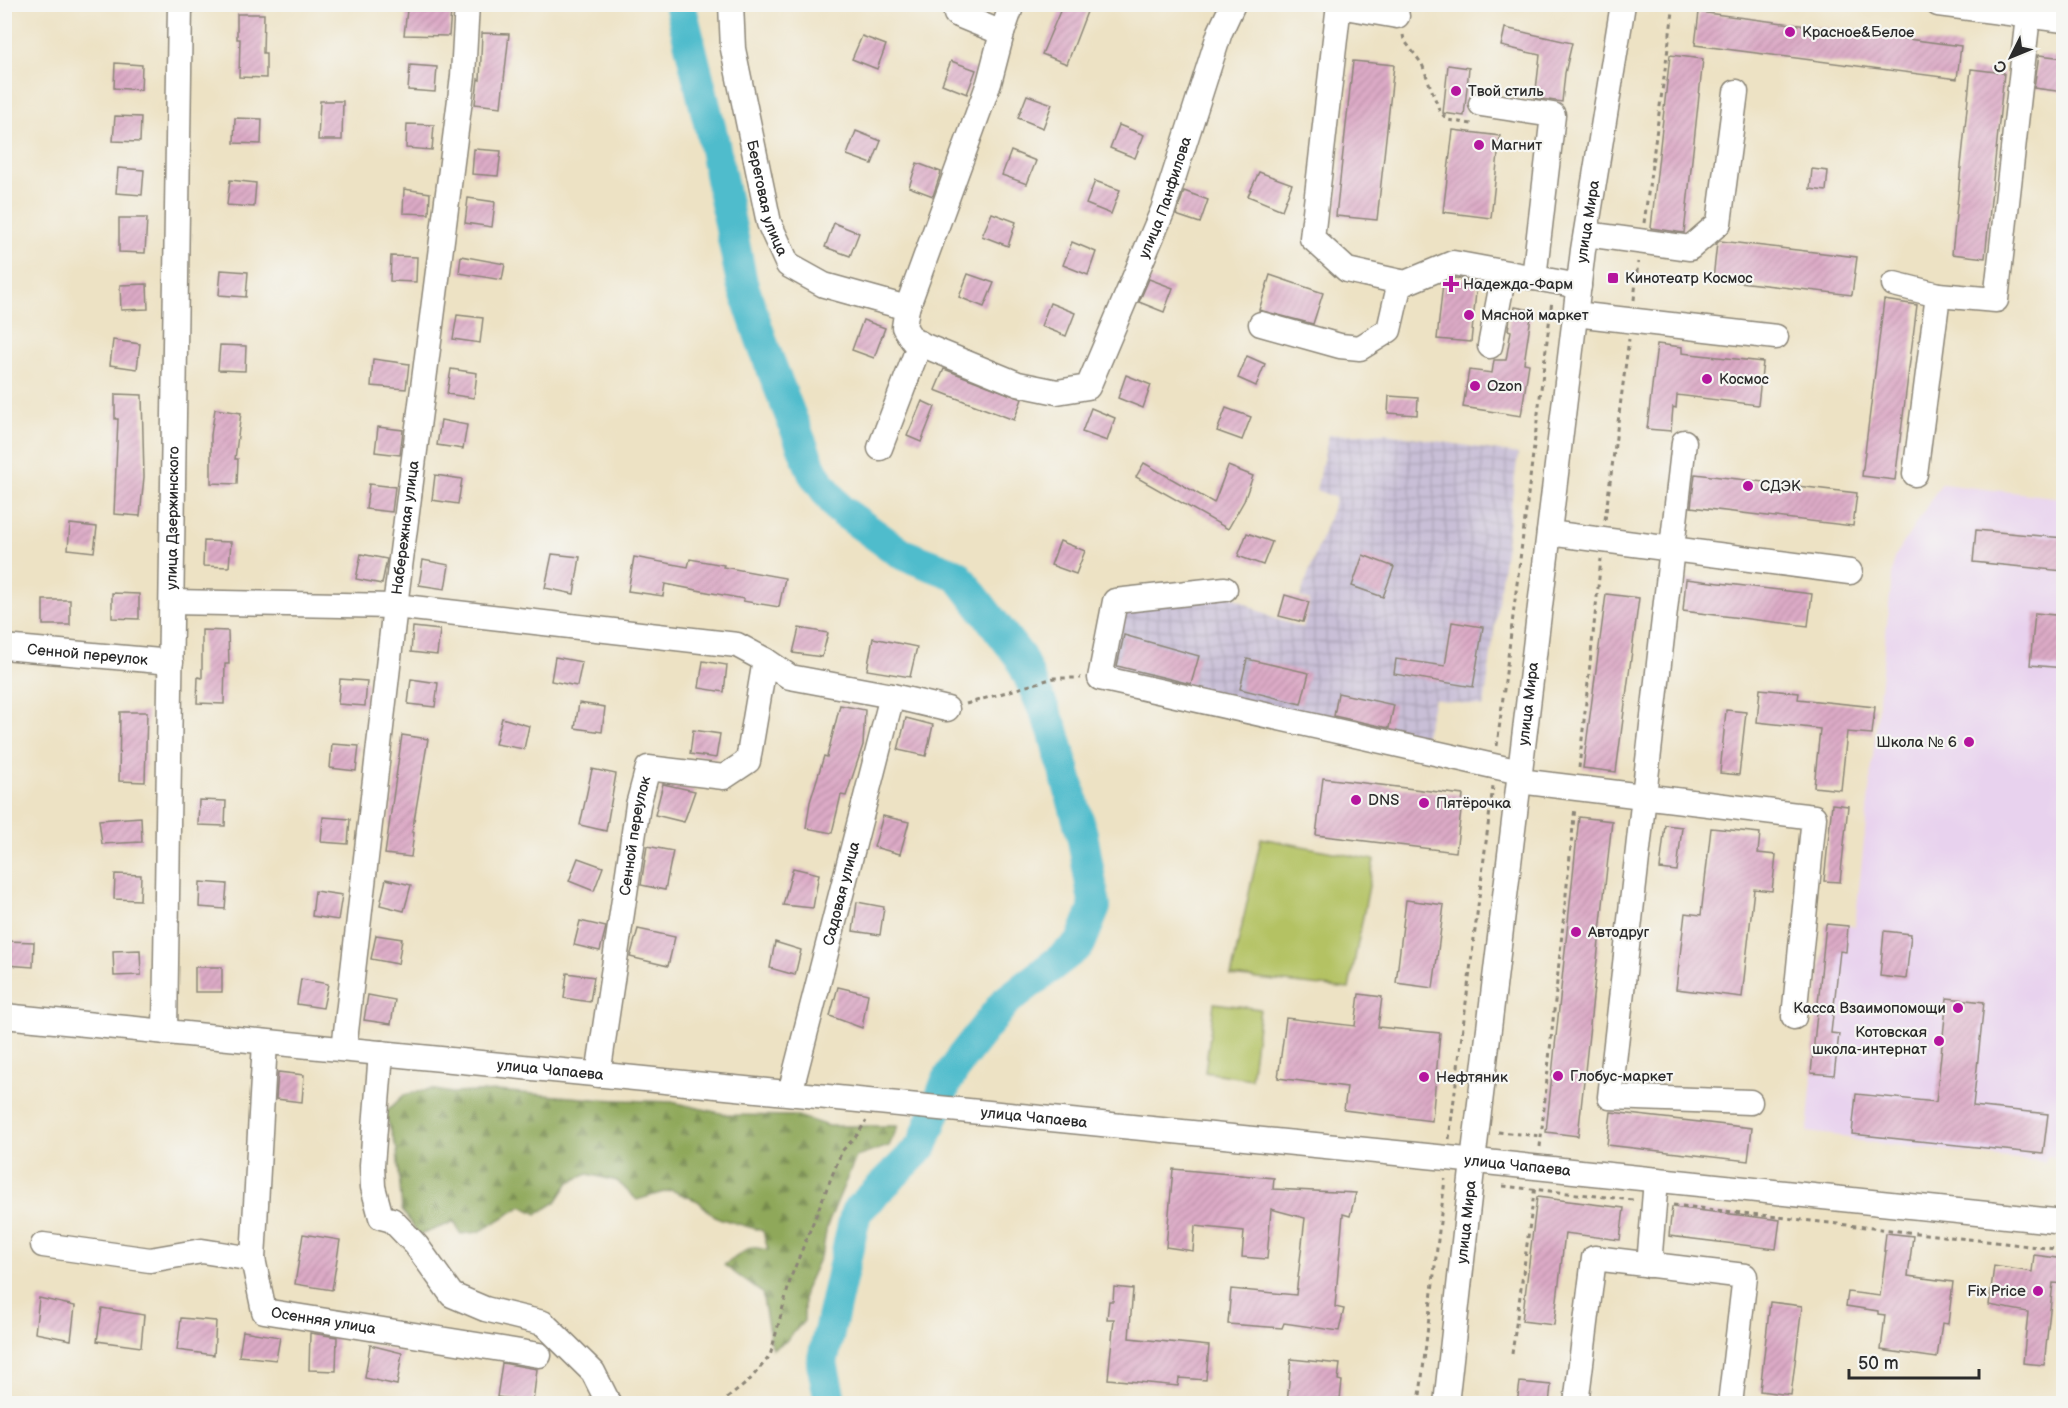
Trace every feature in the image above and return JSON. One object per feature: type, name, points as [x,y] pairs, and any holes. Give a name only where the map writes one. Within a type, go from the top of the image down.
[{"type":"street","name":"улица Дзержинского","points":[[165,1032],[180,4]]},
{"type":"street","name":"Набережная улица","points":[[344,1049],[395,606],[463,76],[467,4]]},
{"type":"street","name":"Береговая улица","points":[[731,4],[733,49],[769,223],[788,265],[824,285],[906,308]]},
{"type":"street","points":[[959,4],[956,14],[1002,33]]},
{"type":"street","points":[[880,448],[920,344],[913,341],[904,327],[906,308],[989,83],[1012,4]]},
{"type":"street","name":"улица Панфилова","points":[[920,344],[1018,384],[1057,392],[1088,387],[1163,210],[1220,32],[1233,4]]},
{"type":"street","name":"улица Мира","points":[[1446,1404],[1575,314],[1623,4]]},
{"type":"street","points":[[1938,4],[2064,20]]},
{"type":"street","points":[[1397,16],[1339,5],[1312,237],[1347,270],[1400,282],[1406,283],[1453,263],[1579,286]]},
{"type":"street","points":[[1894,284],[1938,295],[1996,300],[2028,16]]},
{"type":"street","points":[[1586,234],[1690,248],[1719,223],[1736,92]]},
{"type":"street","points":[[1481,115],[1553,115],[1544,280]]},
{"type":"street","points":[[1490,346],[1504,273]]},
{"type":"street","points":[[1261,324],[1340,346],[1360,348],[1389,330],[1400,282]]},
{"type":"street","points":[[1915,474],[1938,295]]},
{"type":"street","points":[[1575,314],[1776,337]]},
{"type":"street","points":[[1684,442],[1610,1096],[1750,1102]]},
{"type":"street","points":[[1549,533],[1850,572]]},
{"type":"street","points":[[1225,589],[1115,601],[1100,678],[1495,767],[1519,776],[1577,788],[1814,817],[1794,1017]]},
{"type":"street","points":[[172,602],[395,606],[737,645],[790,677],[892,696],[947,710]]},
{"type":"street","name":"Сенной переулок","points":[[4,647],[171,662]]},
{"type":"street","name":"Сенной переулок","points":[[598,1075],[638,805],[648,768],[724,777],[748,761],[765,660]]},
{"type":"street","name":"Садовая улица","points":[[790,1093],[892,696]]},
{"type":"street","name":"улица Чапаева","points":[[4,1016],[1008,1115],[1446,1169],[1655,1191],[2064,1222]]},
{"type":"street","points":[[43,1245],[150,1260],[202,1251],[253,1259],[265,1042]]},
{"type":"street","points":[[381,1053],[372,1165],[381,1217],[392,1220],[416,1245],[452,1295],[484,1309],[543,1323],[593,1372],[609,1404]]},
{"type":"street","points":[[1649,1265],[1655,1191]]},
{"type":"street","points":[[1576,1404],[1594,1258],[1745,1276],[1730,1404]]},
{"type":"street","name":"Осенняя улица","points":[[253,1259],[264,1311],[539,1355]]},
{"type":"path","points":[[1512,1354],[1536,1178],[1603,540],[1674,4]]},
{"type":"path","points":[[1397,16],[1404,40],[1422,64],[1440,112],[1448,120],[1481,115]]},
{"type":"path","points":[[1419,1404],[1495,767],[1544,280]]},
{"type":"path","points":[[947,710],[1054,678],[1100,678]]},
{"type":"path","points":[[720,1404],[748,1382],[770,1356],[791,1277],[842,1151],[886,1103]]},
{"type":"path","points":[[1446,1169],[1472,1172]]},
{"type":"path","points":[[1502,1186],[1536,1178],[1655,1191],[2064,1250]]},
{"type":"shaded area","points":[[1387,433],[1518,454],[1484,707],[1434,699],[1422,747],[1104,672],[1121,607],[1230,595],[1272,618],[1303,628],[1310,601],[1300,597],[1336,498],[1316,490],[1329,435]]},
{"type":"shaded area","name":"Школа № 6","points":[[1941,484],[2063,498],[2063,1158],[2047,1156],[2045,1162],[1850,1140],[1849,1137],[1807,1132],[1826,923],[1855,926],[1894,558]]},
{"type":"green space","points":[[1261,838],[1374,860],[1349,989],[1231,976]]},
{"type":"green space","points":[[1214,1003],[1260,1009],[1251,1079],[1205,1072]]},
{"type":"green space","points":[[430,1089],[452,1093],[497,1091],[595,1099],[672,1102],[729,1115],[798,1116],[828,1126],[898,1126],[889,1146],[856,1157],[827,1226],[823,1250],[804,1292],[804,1321],[785,1342],[772,1349],[762,1293],[724,1265],[751,1247],[768,1250],[763,1231],[715,1217],[698,1201],[671,1190],[637,1200],[617,1181],[588,1174],[569,1182],[556,1202],[537,1214],[522,1206],[479,1232],[461,1234],[454,1222],[419,1235],[402,1210],[397,1150],[385,1113],[404,1095]]},
{"type":"building","points":[[1063,4],[1090,4],[1067,64],[1042,54]]},
{"type":"building","points":[[407,10],[451,11],[449,36],[404,35]]},
{"type":"building","points":[[1699,12],[1961,46],[1957,79],[1695,45]]},
{"type":"building","points":[[237,14],[264,14],[263,53],[266,53],[266,78],[239,77],[240,39],[237,39]]},
{"type":"building","points":[[1505,28],[1572,43],[1565,73],[1562,102],[1535,98],[1540,55],[1501,46]]},
{"type":"building","points":[[482,33],[509,34],[501,107],[475,104],[478,79],[480,80]]},
{"type":"building","points":[[862,36],[886,45],[877,69],[852,59]]},
{"type":"building","points":[[1670,55],[1703,59],[1684,233],[1651,228]]},
{"type":"building","points":[[2039,55],[2064,58],[2064,92],[2034,88]]},
{"type":"building","points":[[951,61],[976,70],[967,94],[942,84]]},
{"type":"building","points":[[1353,61],[1394,65],[1377,220],[1336,216]]},
{"type":"building","points":[[115,63],[142,65],[141,90],[114,88]]},
{"type":"building","points":[[410,65],[437,67],[435,92],[408,90]]},
{"type":"building","name":"Твой стиль","points":[[1448,65],[1469,68],[1464,116],[1443,113]]},
{"type":"building","points":[[1971,69],[2004,73],[1985,258],[1952,254]]},
{"type":"building","points":[[1027,95],[1052,104],[1043,128],[1018,118]]},
{"type":"building","points":[[320,101],[343,101],[342,140],[318,140]]},
{"type":"building","points":[[115,116],[141,117],[140,142],[113,141]]},
{"type":"building","points":[[235,118],[262,119],[261,144],[234,143]]},
{"type":"building","points":[[407,124],[434,125],[432,150],[406,148]]},
{"type":"building","points":[[1119,125],[1144,135],[1135,158],[1110,148]]},
{"type":"building","points":[[1453,130],[1500,136],[1491,218],[1443,212]]},
{"type":"building","points":[[856,131],[881,141],[872,164],[847,155]]},
{"type":"building","points":[[474,149],[501,151],[498,176],[472,174]]},
{"type":"building","points":[[1011,151],[1036,161],[1027,184],[1002,175]]},
{"type":"building","points":[[917,163],[941,172],[933,196],[909,187]]},
{"type":"building","points":[[118,168],[144,170],[142,195],[116,193]]},
{"type":"building","points":[[1812,169],[1828,171],[1826,191],[1810,189]]},
{"type":"building","points":[[1259,172],[1292,184],[1282,210],[1248,196]]},
{"type":"building","points":[[230,180],[256,183],[254,207],[227,205]]},
{"type":"building","points":[[1095,181],[1120,190],[1111,214],[1086,204]]},
{"type":"building","points":[[404,189],[430,193],[429,214],[403,213]]},
{"type":"building","points":[[1184,191],[1208,200],[1200,223],[1176,215]]},
{"type":"building","points":[[468,198],[495,202],[492,227],[465,223]]},
{"type":"building","points":[[992,213],[1016,222],[1008,246],[982,236]]},
{"type":"building","points":[[119,218],[147,218],[145,253],[119,252]]},
{"type":"building","points":[[834,223],[859,233],[850,256],[825,247]]},
{"type":"building","points":[[1720,241],[1857,257],[1852,295],[1713,279],[1717,243]]},
{"type":"building","points":[[1072,242],[1096,252],[1088,275],[1063,265]]},
{"type":"building","points":[[391,256],[417,257],[416,282],[390,281]]},
{"type":"building","points":[[461,256],[505,264],[502,280],[459,273]]},
{"type":"building","points":[[221,270],[248,272],[246,297],[219,295]]},
{"type":"building","points":[[968,274],[994,283],[984,307],[959,297]]},
{"type":"building","points":[[1270,275],[1323,293],[1313,324],[1259,310]]},
{"type":"building","points":[[1455,278],[1477,282],[1471,342],[1437,339],[1443,283]]},
{"type":"building","points":[[1149,279],[1173,288],[1164,312],[1139,302]]},
{"type":"building","points":[[147,284],[148,309],[121,310],[120,285]]},
{"type":"building","points":[[1884,300],[1917,305],[1895,480],[1862,476]]},
{"type":"building","points":[[1050,303],[1075,313],[1066,336],[1041,326]]},
{"type":"building","points":[[1515,307],[1532,310],[1524,363],[1529,364],[1521,416],[1463,407],[1469,370],[1492,373],[1494,360],[1506,360],[1511,331],[1508,330],[1511,312],[1514,313]]},
{"type":"building","points":[[457,315],[483,318],[480,343],[453,339]]},
{"type":"building","points":[[863,320],[885,328],[874,358],[852,350]]},
{"type":"building","points":[[113,340],[140,344],[137,369],[110,365]]},
{"type":"building","name":"Космос","points":[[1657,344],[1682,347],[1682,353],[1763,362],[1758,405],[1677,395],[1676,408],[1673,407],[1671,431],[1647,429]]},
{"type":"building","points":[[220,345],[246,346],[245,371],[218,370]]},
{"type":"building","points":[[1247,356],[1265,364],[1256,386],[1238,378]]},
{"type":"building","points":[[373,359],[409,364],[406,389],[371,386]]},
{"type":"building","points":[[451,369],[477,373],[474,398],[447,394]]},
{"type":"building","points":[[944,369],[1022,399],[1014,420],[935,390]]},
{"type":"building","points":[[1126,375],[1151,385],[1143,408],[1118,398]]},
{"type":"building","points":[[115,394],[142,395],[144,477],[140,516],[114,514],[118,419],[115,419]]},
{"type":"building","points":[[1389,396],[1418,398],[1417,415],[1388,413]]},
{"type":"building","points":[[922,401],[935,407],[921,442],[907,436]]},
{"type":"building","points":[[1091,408],[1115,418],[1107,441],[1082,432]]},
{"type":"building","points":[[1226,408],[1251,417],[1242,440],[1217,431]]},
{"type":"building","points":[[215,409],[241,413],[235,459],[238,459],[237,484],[211,483],[211,435]]},
{"type":"building","points":[[441,420],[467,425],[463,449],[437,445]]},
{"type":"building","points":[[378,427],[403,430],[400,455],[375,452]]},
{"type":"building","points":[[1144,463],[1214,503],[1228,466],[1253,476],[1244,501],[1228,529],[1136,477]]},
{"type":"building","points":[[1695,474],[1857,493],[1853,526],[1691,507]]},
{"type":"building","points":[[435,475],[462,479],[458,504],[432,500]]},
{"type":"building","points":[[369,484],[395,487],[392,512],[366,509]]},
{"type":"building","points":[[70,524],[97,527],[94,552],[68,549]]},
{"type":"building","points":[[1976,530],[2064,538],[2064,571],[1973,562]]},
{"type":"building","points":[[1247,533],[1272,542],[1263,565],[1238,556]]},
{"type":"building","points":[[204,541],[231,542],[229,567],[203,566]]},
{"type":"building","points":[[1060,541],[1085,551],[1076,574],[1051,565]]},
{"type":"building","points":[[361,554],[387,559],[382,584],[356,579]]},
{"type":"building","points":[[552,554],[580,557],[574,594],[545,588]]},
{"type":"building","points":[[1363,555],[1394,567],[1383,597],[1352,586]]},
{"type":"building","points":[[634,557],[688,567],[690,559],[785,578],[779,607],[665,584],[663,596],[628,591]]},
{"type":"building","points":[[423,560],[449,565],[445,589],[419,585]]},
{"type":"building","points":[[1686,579],[1812,594],[1808,626],[1683,611]]},
{"type":"building","points":[[112,593],[139,594],[139,619],[112,618]]},
{"type":"building","points":[[1606,594],[1639,598],[1616,772],[1583,768]]},
{"type":"building","points":[[1285,595],[1309,602],[1303,622],[1279,616]]},
{"type":"building","points":[[43,600],[70,600],[70,625],[43,625]]},
{"type":"building","points":[[2035,613],[2064,616],[2064,668],[2030,665]]},
{"type":"building","points":[[1452,622],[1483,627],[1473,687],[1394,674],[1396,659],[1445,666]]},
{"type":"building","points":[[413,627],[440,630],[437,655],[411,652]]},
{"type":"building","points":[[799,628],[828,633],[822,657],[793,653]]},
{"type":"building","points":[[202,630],[228,631],[229,664],[225,664],[224,704],[197,703],[198,677],[202,678]]},
{"type":"building","points":[[1124,635],[1199,656],[1191,684],[1117,666]]},
{"type":"building","points":[[873,638],[917,647],[910,677],[867,670]]},
{"type":"building","points":[[555,657],[582,662],[577,686],[551,681]]},
{"type":"building","points":[[1247,659],[1309,673],[1301,704],[1240,689]]},
{"type":"building","points":[[703,661],[727,665],[724,692],[699,688]]},
{"type":"building","points":[[340,679],[367,681],[365,706],[338,704]]},
{"type":"building","points":[[411,679],[438,683],[435,707],[408,704]]},
{"type":"building","points":[[1760,689],[1799,693],[1798,699],[1875,707],[1872,734],[1847,732],[1841,790],[1814,787],[1820,729],[1757,722]]},
{"type":"building","points":[[1338,693],[1394,705],[1389,728],[1334,716]]},
{"type":"building","points":[[579,703],[605,707],[602,732],[575,728]]},
{"type":"building","points":[[840,705],[865,710],[863,745],[846,796],[841,795],[832,833],[806,828],[810,802],[824,756],[827,757]]},
{"type":"building","points":[[1726,710],[1746,712],[1739,775],[1720,773]]},
{"type":"building","points":[[120,712],[147,712],[145,782],[119,781]]},
{"type":"building","points":[[502,718],[529,726],[524,749],[495,744]]},
{"type":"building","points":[[906,718],[933,725],[926,756],[898,750]]},
{"type":"building","points":[[693,730],[720,734],[716,758],[690,754]]},
{"type":"building","points":[[402,735],[428,739],[412,832],[414,832],[411,857],[385,854]]},
{"type":"building","points":[[332,744],[359,746],[356,771],[330,768]]},
{"type":"building","points":[[592,769],[616,774],[606,831],[580,825]]},
{"type":"building","points":[[1323,778],[1463,795],[1456,852],[1316,835]]},
{"type":"building","points":[[663,784],[695,791],[684,822],[655,815]]},
{"type":"building","points":[[199,800],[226,801],[225,826],[198,825]]},
{"type":"building","points":[[1832,804],[1848,806],[1840,882],[1824,881]]},
{"type":"building","points":[[883,816],[909,822],[900,854],[874,847]]},
{"type":"building","points":[[141,817],[142,842],[102,844],[99,820]]},
{"type":"building","points":[[323,817],[350,819],[348,844],[321,842]]},
{"type":"building","points":[[1579,817],[1612,821],[1578,1136],[1546,1132]]},
{"type":"building","points":[[1665,825],[1682,827],[1677,871],[1660,869]]},
{"type":"building","points":[[1711,828],[1760,833],[1758,853],[1776,855],[1772,891],[1754,889],[1742,997],[1676,989],[1685,913],[1701,915]]},
{"type":"building","points":[[647,846],[673,851],[665,890],[641,885]]},
{"type":"building","points":[[578,858],[603,867],[594,891],[569,881]]},
{"type":"building","points":[[793,868],[819,874],[813,908],[783,905]]},
{"type":"building","points":[[115,874],[141,875],[140,900],[114,899]]},
{"type":"building","points":[[386,879],[411,885],[404,911],[380,905]]},
{"type":"building","points":[[200,882],[227,884],[225,909],[199,907]]},
{"type":"building","points":[[315,891],[342,895],[338,920],[312,916]]},
{"type":"building","points":[[1406,900],[1444,905],[1433,988],[1396,983]]},
{"type":"building","points":[[857,902],[884,907],[880,935],[853,931]]},
{"type":"building","points":[[580,921],[606,927],[600,951],[574,945]]},
{"type":"building","points":[[1826,924],[1848,926],[1846,952],[1840,951],[1831,1033],[1839,1034],[1834,1075],[1811,1073]]},
{"type":"building","points":[[638,929],[675,937],[668,966],[630,957]]},
{"type":"building","points":[[1884,931],[1911,934],[1906,979],[1880,976]]},
{"type":"building","points":[[376,935],[402,939],[398,964],[371,959]]},
{"type":"building","points":[[7,941],[34,942],[33,967],[6,965]]},
{"type":"building","points":[[775,942],[801,950],[795,975],[770,968]]},
{"type":"building","points":[[140,950],[141,975],[114,976],[113,951]]},
{"type":"building","points":[[195,967],[222,967],[222,992],[195,992]]},
{"type":"building","points":[[567,973],[594,977],[590,1002],[564,998]]},
{"type":"building","points":[[301,979],[328,984],[323,1008],[297,1004]]},
{"type":"building","points":[[838,987],[868,994],[862,1028],[830,1016]]},
{"type":"building","points":[[1359,994],[1382,997],[1378,1027],[1440,1033],[1432,1121],[1344,1110],[1347,1087],[1278,1078],[1286,1018],[1355,1026]]},
{"type":"building","points":[[368,995],[395,1000],[391,1024],[364,1020]]},
{"type":"building","points":[[1947,998],[1984,1002],[1973,1106],[2048,1114],[2043,1154],[1852,1134],[1856,1094],[1936,1102]]},
{"type":"building","points":[[278,1072],[304,1075],[302,1102],[276,1099]]},
{"type":"building","points":[[1611,1112],[1752,1128],[1748,1161],[1607,1145]]},
{"type":"building","points":[[1173,1169],[1274,1178],[1273,1189],[1356,1193],[1350,1216],[1343,1214],[1335,1307],[1344,1309],[1339,1331],[1284,1323],[1282,1328],[1228,1324],[1231,1289],[1296,1295],[1305,1218],[1271,1209],[1267,1259],[1242,1257],[1244,1231],[1195,1226],[1193,1251],[1166,1247]]},
{"type":"building","points":[[1537,1197],[1624,1208],[1620,1240],[1565,1233],[1554,1325],[1522,1321]]},
{"type":"building","points":[[1672,1207],[1780,1220],[1776,1249],[1669,1236]]},
{"type":"building","points":[[1886,1233],[1913,1236],[1908,1276],[1953,1282],[1948,1324],[1942,1323],[1937,1358],[1881,1350],[1885,1315],[1878,1314],[1878,1311],[1846,1306],[1848,1292],[1880,1296]]},
{"type":"building","points":[[303,1234],[340,1240],[332,1290],[295,1284]]},
{"type":"building","points":[[2034,1255],[2064,1259],[2064,1284],[2053,1283],[2044,1365],[2023,1363],[2028,1312],[1989,1305],[1994,1266],[2032,1272]]},
{"type":"building","points":[[1114,1287],[1133,1289],[1129,1338],[1209,1346],[1206,1380],[1179,1378],[1178,1386],[1108,1379],[1114,1319],[1107,1319],[1109,1301],[1113,1301]]},
{"type":"building","points":[[39,1298],[75,1306],[71,1340],[35,1333]]},
{"type":"building","points":[[1770,1302],[1802,1306],[1791,1395],[1760,1391]]},
{"type":"building","points":[[102,1308],[144,1315],[141,1347],[97,1341]]},
{"type":"building","points":[[181,1318],[216,1321],[214,1355],[177,1350]]},
{"type":"building","points":[[243,1331],[280,1337],[276,1360],[239,1356]]},
{"type":"building","points":[[310,1333],[337,1337],[336,1371],[309,1370]]},
{"type":"building","points":[[370,1345],[402,1353],[397,1385],[365,1378]]},
{"type":"building","points":[[1291,1359],[1340,1364],[1338,1380],[1342,1381],[1340,1399],[1337,1398],[1336,1404],[1287,1404]]},
{"type":"building","points":[[502,1363],[537,1369],[533,1402],[497,1397]]},
{"type":"building","points":[[1520,1382],[1551,1385],[1549,1404],[1517,1404]]},
{"type":"waterway","points":[[680,4],[713,139],[742,283],[765,351],[813,473],[839,509],[902,554],[957,575],[1020,657],[1053,730],[1082,834],[1095,907],[1080,944],[1005,1002],[961,1058],[946,1083],[922,1146],[856,1212],[822,1363],[831,1404]]},
{"type":"place","name":"Красное&Белое","points":[[1790,32]]},
{"type":"place","name":"Твой стиль","points":[[1456,91]]},
{"type":"place","name":"Магнит","points":[[1479,145]]},
{"type":"place","name":"Кинотеатр Космос","points":[[1613,278]]},
{"type":"place","name":"Надежда-Фарм","points":[[1451,284]]},
{"type":"place","name":"Мясной маркет","points":[[1469,315]]},
{"type":"place","name":"Космос","points":[[1707,379]]},
{"type":"place","name":"Ozon","points":[[1475,386]]},
{"type":"place","name":"СДЭК","points":[[1748,486]]},
{"type":"place","name":"Школа № 6","points":[[1969,742]]},
{"type":"place","name":"DNS","points":[[1356,800]]},
{"type":"place","name":"Пятёрочка","points":[[1424,803]]},
{"type":"place","name":"Автодруг","points":[[1576,932]]},
{"type":"place","name":"Касса Взаимопомощи","points":[[1958,1008]]},
{"type":"place","name":"Котовская школа-интернат","points":[[1939,1041]]},
{"type":"place","name":"Глобус-маркет","points":[[1558,1076]]},
{"type":"place","name":"Нефтяник","points":[[1424,1077]]},
{"type":"place","name":"Fix Price","points":[[2038,1291]]}]
